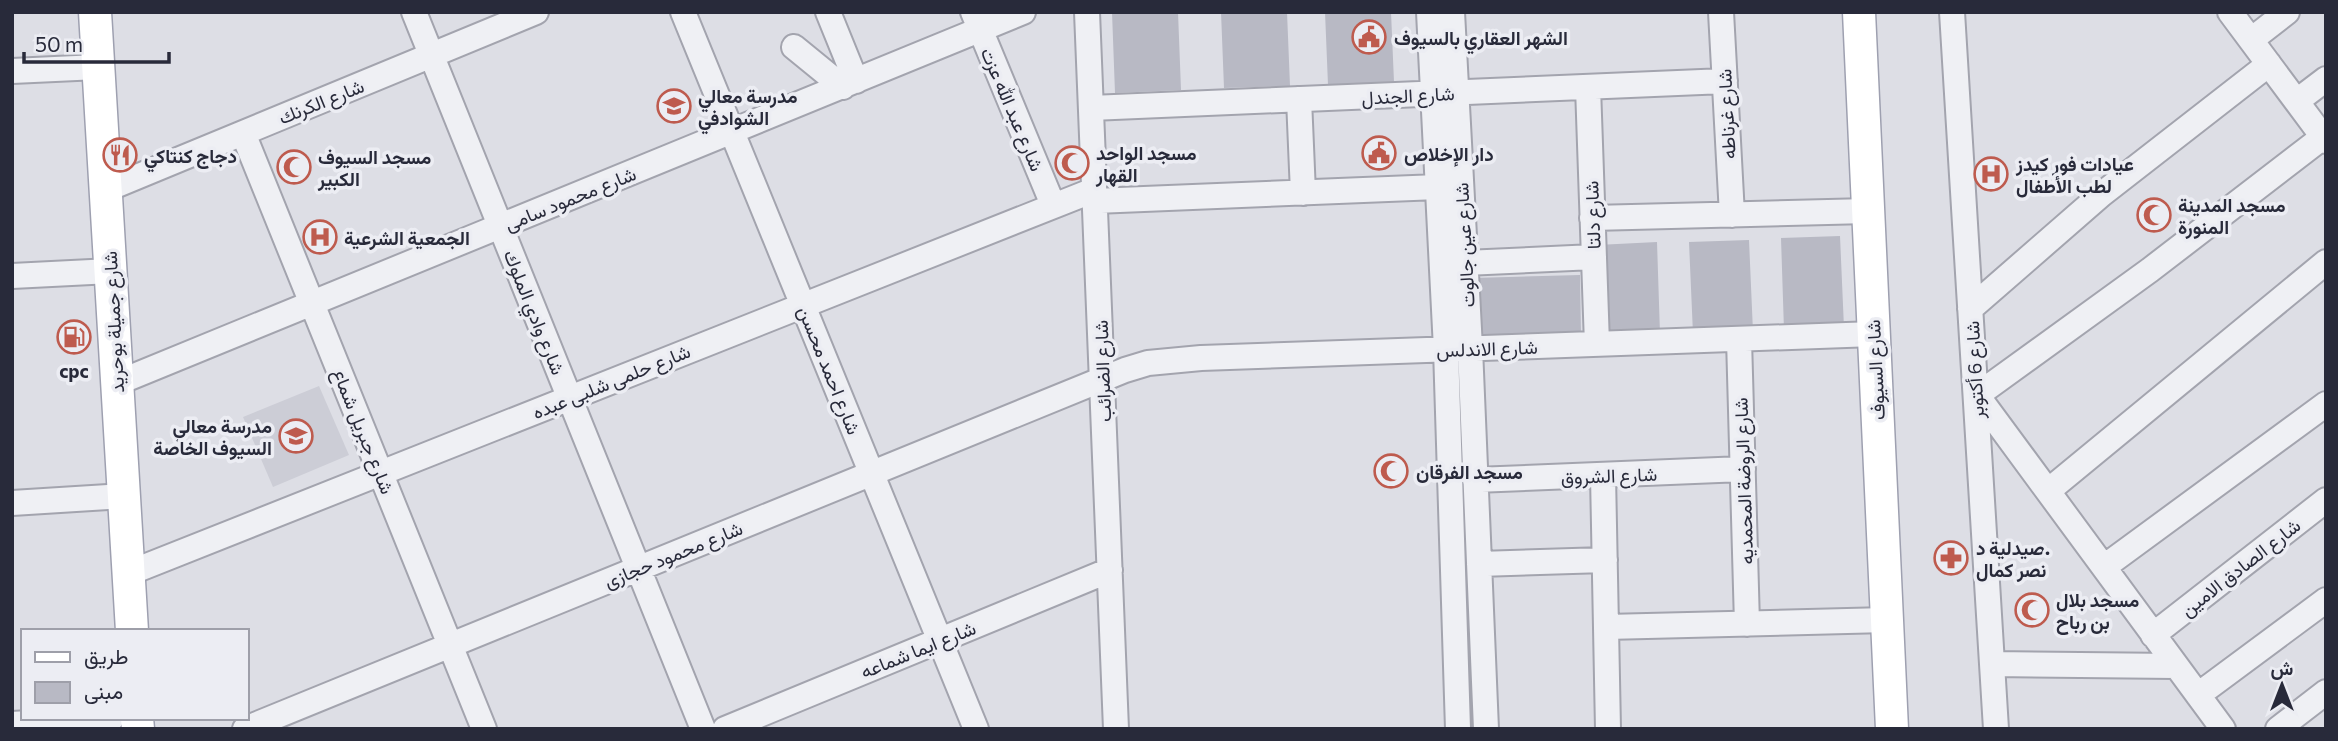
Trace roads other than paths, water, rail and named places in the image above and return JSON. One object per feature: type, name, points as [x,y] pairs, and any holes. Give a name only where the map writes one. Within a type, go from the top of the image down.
[{"type":"main road","name":"شارع جميلة بوحريد","points":[[95,12],[132,629]]},
{"type":"main road","name":"شارع السيوف","points":[[1858,12],[1892,729]]},
{"type":"street","name":"شارع وادي الملوك","points":[[414,12],[703,729]]},
{"type":"street","name":"شارع الكرنك","points":[[105,190],[536,12]]},
{"type":"street","name":"شارع احمد محسن","points":[[683,12],[976,729]]},
{"type":"street","points":[[828,12],[849,84]]},
{"type":"street","name":"شارع محمود سامى","points":[[117,383],[849,84],[977,21],[1023,12]]},
{"type":"street","name":"شارع الضرائب","points":[[1087,12],[1116,729]]},
{"type":"street","name":"شارع عين جالوت","points":[[1429,12],[1444,93],[1465,263],[1458,349],[1458,729]]},
{"type":"street","name":"شارع عين جالوت","points":[[1452,12],[1438,187],[1475,480],[1486,729]]},
{"type":"street","name":"شارع غرناطه","points":[[1721,12],[1732,215]]},
{"type":"street","name":"شارع 6 أكتوبر","points":[[1952,12],[1996,729]]},
{"type":"street","points":[[2223,729],[1976,395],[2150,270],[2324,139],[2230,12]]},
{"type":"street","points":[[2251,40],[2287,12]]},
{"type":"street","name":"شارع عبد الله عزت","points":[[977,21],[1054,205]]},
{"type":"street","points":[[794,47],[849,84]]},
{"type":"street","points":[[1970,309],[2102,194],[2269,64]]},
{"type":"street","points":[[12,71],[98,66]]},
{"type":"street","points":[[2297,101],[2326,79]]},
{"type":"street","name":"شارع الجندل","points":[[1091,108],[1725,81]]},
{"type":"street","name":"شارع دلتا","points":[[1588,87],[1597,344]]},
{"type":"street","points":[[1299,99],[1303,193]]},
{"type":"street","name":"شارع جبريل شماع","points":[[243,133],[484,729]]},
{"type":"street","name":"شارع حلمى شلبى عبده","points":[[129,573],[1054,205],[1095,196],[1303,193],[1438,187]]},
{"type":"street","points":[[1592,218],[1868,211]]},
{"type":"street","points":[[1465,263],[1594,257]]},
{"type":"street","points":[[2048,491],[2326,262]]},
{"type":"street","points":[[12,276],[111,271]]},
{"type":"street","name":"شارع الاندلس","points":[[1102,379],[1136,366],[1169,360],[1874,334]]},
{"type":"street","name":"شارع الروضة المحمديه","points":[[1739,339],[1747,624]]},
{"type":"street","name":"شارع محمود حجازى","points":[[245,729],[280,722],[450,645],[1102,379]]},
{"type":"street","points":[[2104,567],[2326,404]]},
{"type":"street","name":"شارع الشروق","points":[[1475,480],[1743,469]]},
{"type":"street","points":[[1603,475],[1608,729]]},
{"type":"street","points":[[12,503],[124,496]]},
{"type":"street","name":"شارع الصادق الامين","points":[[2153,635],[2326,500]]},
{"type":"street","points":[[1479,564],[1605,560]]},
{"type":"street","name":"شارع ايما شماعه","points":[[725,729],[1110,570]]},
{"type":"street","points":[[2198,695],[2326,600]]},
{"type":"street","points":[[1606,628],[1887,620]]},
{"type":"street","points":[[1992,664],[2176,666]]},
{"type":"street","points":[[2278,729],[2326,692]]},
{"type":"street","points":[[12,724],[79,720]]},
{"type":"place","name":"الشهر العقاري بالسيوف","points":[[1369,37]]},
{"type":"place","name":"مدرسة معالي الشوادفي","points":[[674,106]]},
{"type":"place","name":"دار الإخلاص","points":[[1379,153]]},
{"type":"place","name":"دجاج كنتاكي","points":[[120,155]]},
{"type":"place","name":"مسجد الواحد القهار","points":[[1072,163]]},
{"type":"place","name":"مسجد السيوف الكبير","points":[[294,167]]},
{"type":"place","name":"عيادات فور كيدز لطب الأطفال","points":[[1991,174]]},
{"type":"place","name":"مسجد المدينة المنورة","points":[[2154,215]]},
{"type":"place","name":"الجمعية الشرعية","points":[[320,237]]},
{"type":"place","name":"cpc","points":[[74,337]]},
{"type":"place","name":"مدرسة معالي السيوف الخاصة","points":[[296,436]]},
{"type":"place","name":"مسجد الفرقان","points":[[1391,471]]},
{"type":"place","name":"صيدلية د. نصر كمال","points":[[1951,558]]},
{"type":"place","name":"مسجد بلال بن رباح","points":[[2032,610]]}]
